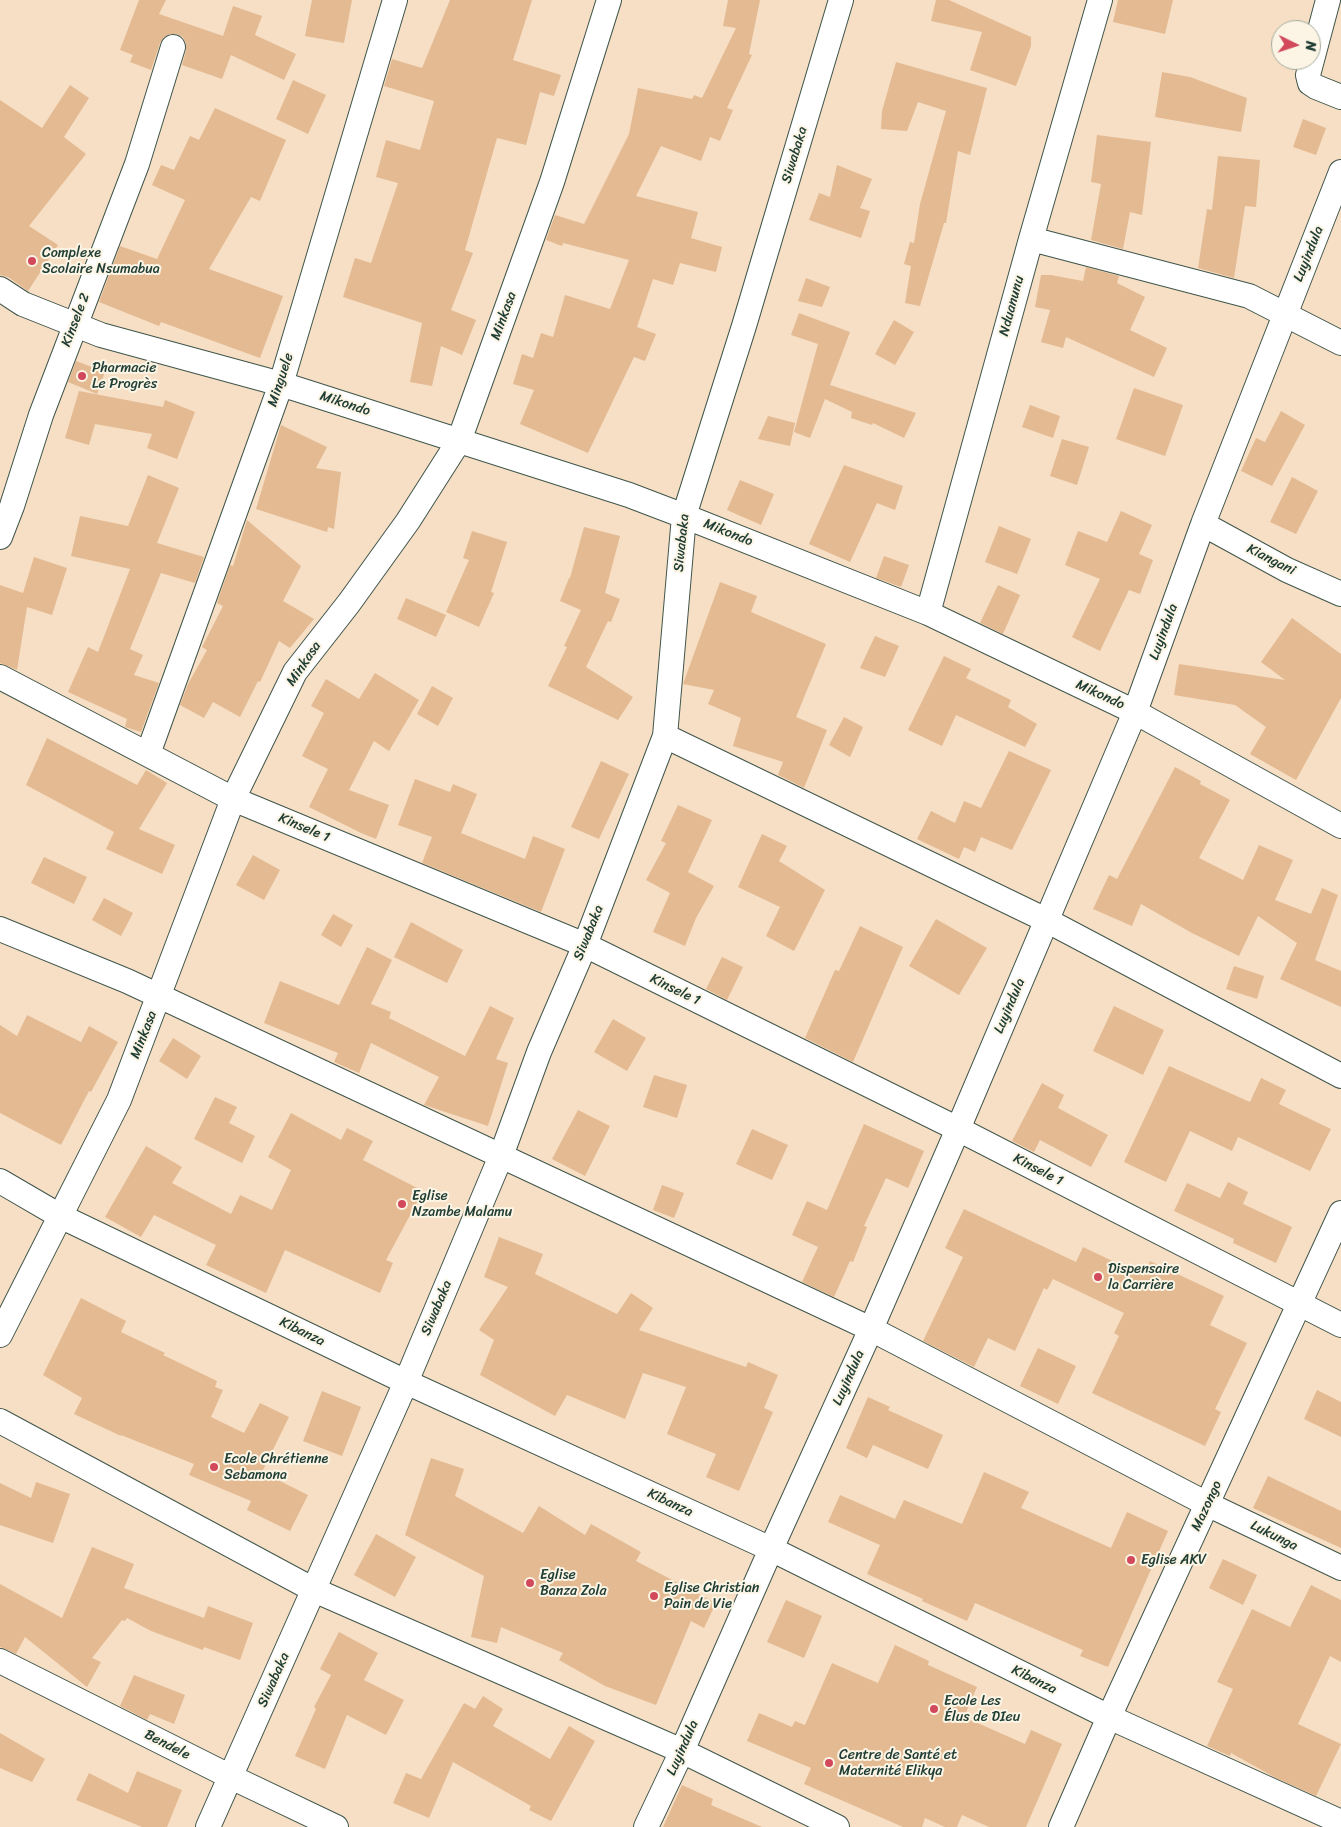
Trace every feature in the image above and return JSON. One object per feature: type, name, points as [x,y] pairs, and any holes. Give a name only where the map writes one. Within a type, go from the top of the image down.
[{"type":"street","name":"Minguele","points":[[148,754],[280,384],[395,0]]},
{"type":"street","name":"Minkasa","points":[[0,1335],[119,1100],[233,799],[295,672],[349,603],[403,529],[459,441],[552,182],[609,0]]},
{"type":"street","name":"Siwabaka","points":[[208,1827],[406,1382],[500,1156],[539,1052],[585,945],[665,736],[684,516],[744,326],[841,0]]},
{"type":"street","name":"Nduanunu","points":[[928,613],[1031,239],[1100,0]]},
{"type":"street","points":[[1328,0],[1308,75],[1310,82],[1316,87],[1341,97]]},
{"type":"street","name":"Kinsele 2","points":[[0,537],[12,506],[40,415],[136,164],[174,47]]},
{"type":"street","name":"Luyindula","points":[[646,1827],[682,1751],[871,1329],[1135,712],[1202,524],[1341,172]]},
{"type":"street","points":[[1031,239],[1249,296],[1341,343]]},
{"type":"street","name":"Mikondo","points":[[0,289],[23,304],[101,335],[280,384],[629,495],[928,613],[1135,712],[1341,826]]},
{"type":"street","name":"Kiangani","points":[[1202,524],[1287,570],[1341,594]]},
{"type":"street","name":"Kinsele 1","points":[[0,677],[233,799],[585,945],[958,1129],[1341,1325]]},
{"type":"street","points":[[665,736],[1046,920],[1341,1076]]},
{"type":"street","name":"Lukunga","points":[[0,930],[127,981],[871,1329],[1208,1504],[1341,1568]]},
{"type":"street","name":"Kibanza","points":[[0,1181],[60,1216],[406,1382],[771,1549],[1109,1717],[1341,1822]]},
{"type":"street","name":"Mazongo","points":[[1061,1827],[1109,1717],[1341,1213]]},
{"type":"street","points":[[0,1421],[314,1590],[682,1751],[837,1827]]},
{"type":"street","name":"Bendele","points":[[0,1661],[231,1777],[336,1827]]},
{"type":"building","points":[[139,0],[166,0],[159,14],[223,36],[233,6],[262,16],[255,35],[296,54],[284,80],[231,55],[222,79],[182,65],[186,43],[183,37],[177,34],[170,34],[164,37],[160,43],[151,70],[130,62],[133,55],[120,50]]},
{"type":"building","points":[[312,0],[352,0],[344,43],[305,36]]},
{"type":"building","points":[[450,0],[532,0],[513,60],[561,75],[554,96],[540,92],[526,145],[497,138],[465,250],[473,253],[451,310],[476,320],[462,355],[441,346],[432,386],[410,382],[422,323],[343,297],[355,258],[371,263],[398,183],[376,177],[386,140],[420,150],[434,101],[384,86],[392,59],[422,68]]},
{"type":"building","points":[[728,0],[760,0],[749,54],[752,55],[727,108],[733,110],[720,141],[710,137],[701,161],[661,146],[636,196],[698,212],[691,238],[722,247],[716,272],[680,263],[673,285],[653,279],[637,327],[656,334],[645,361],[634,357],[588,453],[520,424],[534,390],[513,384],[522,354],[533,358],[541,333],[553,337],[565,295],[610,309],[629,260],[563,243],[562,246],[546,240],[555,215],[584,224],[629,134],[638,88],[692,99],[694,95],[702,98],[736,28],[723,26]]},
{"type":"building","points":[[936,0],[949,0],[1031,37],[1031,46],[1016,86],[970,70],[982,32],[931,21]]},
{"type":"building","points":[[1118,0],[1173,0],[1165,34],[1113,22]]},
{"type":"building","points":[[896,62],[987,88],[970,155],[958,151],[946,223],[944,223],[920,306],[905,303],[911,266],[904,264],[910,242],[914,243],[920,204],[946,111],[918,102],[907,131],[881,129],[882,111]]},
{"type":"building","points":[[1162,72],[1190,77],[1247,98],[1241,132],[1155,117]]},
{"type":"building","points":[[293,80],[326,95],[308,134],[276,119]]},
{"type":"building","points":[[70,85],[89,98],[64,137],[86,154],[29,226],[58,245],[28,291],[8,277],[0,275],[0,100],[42,128]]},
{"type":"building","points":[[215,108],[286,140],[260,201],[251,197],[209,269],[283,296],[260,358],[161,322],[159,326],[99,302],[120,246],[157,259],[185,200],[152,185],[161,165],[174,170],[190,136],[199,140]]},
{"type":"building","points":[[1303,119],[1326,128],[1316,155],[1293,147]]},
{"type":"building","points":[[1097,135],[1151,142],[1142,215],[1130,212],[1123,249],[1091,240],[1101,184],[1091,182]]},
{"type":"building","points":[[1218,156],[1260,160],[1256,207],[1245,206],[1234,278],[1198,268],[1207,209],[1212,210]]},
{"type":"building","points":[[837,165],[872,179],[860,208],[870,211],[861,238],[809,220],[819,193],[830,197]]},
{"type":"building","points":[[1086,267],[1119,276],[1117,283],[1145,297],[1130,330],[1167,348],[1154,377],[1066,337],[1063,348],[1041,342],[1050,310],[1035,307],[1041,275],[1083,281]]},
{"type":"building","points":[[806,278],[830,287],[822,307],[798,301]]},
{"type":"building","points":[[799,313],[850,332],[830,385],[916,413],[904,438],[873,423],[872,425],[851,418],[852,412],[825,399],[810,438],[794,432],[818,344],[791,335]]},
{"type":"building","points":[[894,320],[914,332],[895,365],[875,354]]},
{"type":"building","name":"Pharmacie Le Progrès","points":[[76,361],[105,372],[97,394],[68,382]]},
{"type":"building","points":[[1134,388],[1183,405],[1165,456],[1116,439]]},
{"type":"building","points":[[79,391],[163,407],[165,400],[195,412],[177,459],[147,448],[152,434],[95,424],[89,445],[65,438]]},
{"type":"building","points":[[1030,405],[1060,416],[1053,438],[1022,427]]},
{"type":"building","points":[[1281,411],[1305,425],[1272,486],[1241,471],[1256,438],[1265,442]]},
{"type":"building","points":[[768,416],[795,423],[790,446],[758,439]]},
{"type":"building","points":[[281,425],[327,447],[316,468],[341,472],[334,529],[328,527],[327,532],[256,509]]},
{"type":"building","points":[[1062,439],[1089,447],[1077,485],[1050,476]]},
{"type":"building","points":[[844,465],[903,486],[895,510],[877,503],[850,562],[809,544]]},
{"type":"building","points":[[148,475],[179,488],[157,543],[204,557],[195,583],[161,573],[130,649],[143,655],[134,675],[159,683],[141,732],[125,727],[127,719],[68,692],[88,647],[98,652],[130,569],[71,556],[80,516],[128,526]]},
{"type":"building","points":[[1292,477],[1318,491],[1296,534],[1270,522]]},
{"type":"building","points":[[740,480],[774,494],[761,525],[727,510]]},
{"type":"building","points":[[1121,511],[1152,525],[1139,554],[1153,560],[1140,594],[1129,590],[1100,651],[1072,637],[1100,579],[1065,565],[1078,531],[1107,542]]},
{"type":"building","points":[[247,520],[301,566],[283,601],[314,619],[290,648],[279,641],[260,682],[258,681],[240,717],[213,702],[204,718],[180,705],[188,684],[207,650],[202,647],[223,606],[217,603],[230,565],[233,566]]},
{"type":"building","points":[[999,526],[1031,539],[1017,574],[985,562]]},
{"type":"building","points":[[584,527],[620,536],[605,593],[620,599],[611,622],[608,621],[586,667],[633,697],[618,720],[548,686],[567,647],[564,646],[581,610],[560,601],[570,578]]},
{"type":"building","points":[[472,531],[507,542],[491,592],[494,593],[479,627],[446,612],[469,560],[463,558]]},
{"type":"building","points":[[884,556],[909,565],[901,587],[876,578]]},
{"type":"building","points":[[34,557],[67,568],[52,615],[27,607],[17,670],[0,663],[0,585],[23,593]]},
{"type":"building","points":[[720,582],[757,596],[751,612],[826,644],[796,717],[827,730],[804,788],[778,775],[783,762],[733,746],[741,718],[708,704],[714,690],[683,684]]},
{"type":"building","points":[[998,585],[1020,595],[1003,634],[980,623]]},
{"type":"building","points":[[406,598],[446,615],[436,637],[397,619]]},
{"type":"building","points":[[1292,618],[1341,654],[1341,698],[1296,780],[1250,754],[1266,727],[1235,705],[1174,695],[1179,664],[1285,680],[1261,662]]},
{"type":"building","points":[[875,636],[899,646],[885,677],[860,668]]},
{"type":"building","points":[[944,656],[971,669],[966,678],[1011,700],[1008,707],[1037,724],[1025,747],[956,715],[942,746],[908,730]]},
{"type":"building","points":[[375,673],[419,700],[389,751],[374,741],[349,790],[389,805],[376,839],[309,807],[328,769],[302,756],[324,713],[311,706],[326,679],[359,699]]},
{"type":"building","points":[[432,686],[453,698],[438,726],[417,714]]},
{"type":"building","points":[[844,717],[863,727],[850,757],[829,745]]},
{"type":"building","points":[[47,738],[137,785],[146,770],[167,783],[139,829],[175,845],[162,874],[106,849],[114,832],[26,785]]},
{"type":"building","points":[[1009,751],[1051,770],[1012,850],[981,837],[975,852],[964,847],[959,859],[917,839],[931,811],[955,823],[964,801],[981,808]]},
{"type":"building","points":[[601,761],[629,774],[599,839],[571,827]]},
{"type":"building","points":[[1175,767],[1201,781],[1200,784],[1230,800],[1199,858],[1243,880],[1259,845],[1293,860],[1275,900],[1311,914],[1322,888],[1338,895],[1315,960],[1341,971],[1341,1007],[1280,979],[1297,943],[1258,916],[1239,956],[1192,933],[1141,904],[1132,926],[1093,909],[1109,875],[1117,879]]},
{"type":"building","points":[[415,779],[450,792],[453,784],[477,794],[461,833],[525,859],[533,836],[565,849],[541,912],[422,863],[432,837],[398,825]]},
{"type":"building","points":[[678,805],[712,820],[688,872],[714,886],[696,918],[685,946],[653,932],[670,893],[646,880],[666,843],[661,841]]},
{"type":"building","points":[[762,834],[787,846],[779,861],[825,890],[794,951],[766,936],[780,907],[738,887]]},
{"type":"building","points":[[253,855],[280,870],[264,900],[236,885]]},
{"type":"building","points":[[44,857],[87,877],[74,904],[31,883]]},
{"type":"building","points":[[104,898],[133,913],[121,936],[92,920]]},
{"type":"building","points":[[333,914],[353,925],[341,947],[321,935]]},
{"type":"building","points":[[936,919],[987,948],[959,995],[909,966]]},
{"type":"building","points":[[411,922],[463,950],[447,983],[394,957]]},
{"type":"building","points":[[860,926],[903,947],[853,1062],[805,1038],[835,970],[839,971]]},
{"type":"building","points":[[367,947],[392,960],[371,1004],[391,1012],[389,1018],[465,1056],[490,1006],[514,1018],[496,1059],[508,1063],[488,1126],[424,1105],[439,1077],[371,1043],[359,1073],[334,1062],[338,1053],[264,1023],[280,981],[339,1005]]},
{"type":"building","points":[[722,957],[743,967],[727,1000],[706,989]]},
{"type":"building","points":[[1234,966],[1264,976],[1257,999],[1226,989]]},
{"type":"building","points":[[1114,1006],[1164,1030],[1143,1075],[1093,1051]]},
{"type":"building","points":[[27,1015],[81,1042],[89,1026],[118,1042],[91,1092],[89,1091],[61,1145],[0,1113],[0,1025],[17,1036]]},
{"type":"building","points":[[613,1019],[646,1038],[627,1071],[594,1052]]},
{"type":"building","points":[[173,1038],[201,1056],[187,1079],[159,1061]]},
{"type":"building","points":[[1169,1066],[1250,1102],[1261,1078],[1286,1090],[1279,1104],[1331,1129],[1310,1171],[1238,1137],[1232,1151],[1190,1131],[1166,1182],[1124,1162]]},
{"type":"building","points":[[654,1075],[687,1085],[677,1118],[643,1107]]},
{"type":"building","points":[[1042,1083],[1064,1095],[1058,1108],[1108,1135],[1091,1167],[1040,1140],[1034,1152],[1012,1141]]},
{"type":"building","points":[[215,1097],[237,1107],[229,1123],[255,1136],[242,1163],[194,1139]]},
{"type":"building","points":[[578,1110],[610,1126],[585,1176],[552,1159]]},
{"type":"building","points":[[291,1113],[341,1140],[347,1128],[373,1141],[363,1160],[423,1191],[386,1260],[393,1263],[380,1293],[285,1250],[266,1293],[206,1265],[216,1245],[154,1215],[141,1237],[105,1217],[146,1146],[182,1167],[172,1183],[231,1214],[240,1195],[272,1210],[291,1170],[268,1157]]},
{"type":"building","points":[[864,1124],[924,1151],[908,1188],[886,1178],[864,1226],[867,1227],[853,1262],[850,1261],[834,1297],[802,1282],[818,1247],[792,1235],[807,1201],[827,1210]]},
{"type":"building","points":[[752,1129],[788,1145],[772,1180],[736,1164]]},
{"type":"building","points":[[1228,1182],[1248,1192],[1243,1204],[1292,1227],[1276,1263],[1233,1243],[1234,1239],[1174,1211],[1187,1183],[1220,1198]]},
{"type":"building","points":[[662,1185],[684,1193],[674,1218],[653,1210]]},
{"type":"building","points":[[964,1209],[1076,1262],[1083,1247],[1144,1276],[1150,1261],[1224,1296],[1210,1325],[1247,1343],[1215,1409],[1221,1412],[1205,1446],[1092,1393],[1119,1336],[1114,1333],[1124,1313],[1053,1279],[1047,1290],[1044,1288],[1015,1351],[988,1338],[974,1367],[923,1341],[963,1257],[945,1248]]},
{"type":"building","points":[[499,1237],[543,1254],[535,1274],[617,1314],[631,1293],[653,1308],[639,1330],[746,1367],[748,1362],[778,1375],[764,1408],[773,1412],[739,1491],[706,1477],[716,1454],[667,1434],[686,1387],[643,1373],[625,1419],[567,1395],[555,1416],[480,1375],[494,1340],[479,1330],[508,1287],[484,1277]]},
{"type":"building","points":[[81,1298],[126,1321],[121,1332],[217,1381],[215,1387],[223,1390],[211,1417],[244,1433],[260,1403],[289,1417],[262,1472],[308,1495],[290,1531],[247,1510],[251,1501],[189,1475],[194,1464],[121,1436],[74,1414],[82,1398],[43,1375]]},
{"type":"building","points":[[1038,1348],[1076,1366],[1058,1404],[1020,1386]]},
{"type":"building","points":[[1317,1390],[1341,1402],[1341,1437],[1304,1419]]},
{"type":"building","points":[[322,1391],[361,1407],[342,1456],[303,1441]]},
{"type":"building","points":[[868,1397],[890,1407],[888,1410],[943,1435],[928,1469],[873,1445],[867,1458],[846,1448]]},
{"type":"building","points":[[431,1458],[464,1469],[455,1496],[523,1533],[539,1506],[585,1535],[591,1524],[641,1552],[636,1561],[716,1603],[704,1628],[691,1621],[656,1705],[605,1686],[559,1660],[563,1653],[501,1627],[497,1643],[471,1637],[484,1576],[405,1535]]},
{"type":"building","points":[[984,1472],[1029,1492],[1021,1508],[1111,1548],[1127,1512],[1168,1531],[1108,1667],[1080,1656],[1083,1650],[975,1603],[967,1621],[867,1574],[880,1545],[828,1522],[840,1495],[895,1519],[904,1500],[962,1524]]},
{"type":"building","points":[[1268,1476],[1341,1511],[1341,1548],[1253,1508]]},
{"type":"building","points":[[36,1482],[70,1494],[53,1543],[0,1525],[0,1483],[31,1498]]},
{"type":"building","points":[[376,1534],[416,1557],[395,1597],[354,1575]]},
{"type":"building","points":[[92,1547],[134,1564],[124,1588],[204,1618],[208,1606],[253,1623],[240,1660],[204,1647],[203,1650],[151,1631],[127,1618],[125,1621],[122,1620],[92,1658],[101,1662],[87,1687],[25,1637],[16,1654],[0,1647],[0,1584],[62,1618]]},
{"type":"building","points":[[1223,1559],[1257,1575],[1243,1605],[1209,1588]]},
{"type":"building","points":[[1311,1585],[1341,1600],[1341,1662],[1330,1656],[1298,1724],[1341,1744],[1316,1796],[1276,1778],[1231,1753],[1230,1756],[1207,1746],[1233,1689],[1217,1682],[1252,1609],[1290,1627]]},
{"type":"building","points":[[786,1600],[822,1616],[804,1658],[767,1642]]},
{"type":"building","points":[[339,1632],[378,1653],[364,1680],[404,1700],[386,1735],[347,1715],[325,1769],[295,1756],[316,1709],[314,1707],[331,1675],[320,1669]]},
{"type":"building","points":[[895,1645],[929,1661],[928,1665],[977,1687],[964,1717],[1025,1744],[1031,1730],[1062,1744],[1026,1827],[989,1827],[962,1815],[957,1827],[945,1827],[925,1818],[922,1827],[903,1827],[804,1784],[811,1768],[747,1741],[759,1713],[792,1727],[795,1721],[805,1725],[832,1663],[878,1683]]},
{"type":"building","points":[[134,1675],[185,1695],[174,1724],[150,1714],[147,1720],[120,1706]]},
{"type":"building","points":[[483,1696],[503,1709],[493,1726],[550,1759],[569,1726],[595,1741],[551,1821],[529,1810],[531,1806],[453,1762],[429,1818],[393,1803],[406,1773],[421,1779],[464,1703],[475,1709]]},
{"type":"building","points":[[0,1733],[45,1759],[32,1782],[0,1768]]},
{"type":"building","points":[[137,1771],[182,1790],[167,1827],[142,1827],[76,1800],[89,1773],[128,1793]]},
{"type":"building","points":[[682,1785],[713,1799],[711,1805],[762,1827],[663,1827]]},
{"type":"place","name":"Complexe Scolaire Nsumabua","points":[[32,261]]},
{"type":"place","name":"Pharmacie Le Progrès","points":[[82,376]]},
{"type":"place","name":"Eglise Nzambe Malamu","points":[[402,1204]]},
{"type":"place","name":"Dispensaire la Carrière","points":[[1098,1277]]},
{"type":"place","name":"Ecole Chrétienne Sebamona","points":[[214,1467]]},
{"type":"place","name":"Eglise AKV","points":[[1131,1560]]},
{"type":"place","name":"Eglise Banza Zola","points":[[530,1583]]},
{"type":"place","name":"Eglise Christian Pain de Vie","points":[[654,1596]]},
{"type":"place","name":"Ecole Les Élus de DIeu","points":[[934,1709]]},
{"type":"place","name":"Centre de Santé et Maternité Elikya","points":[[829,1763]]}]
